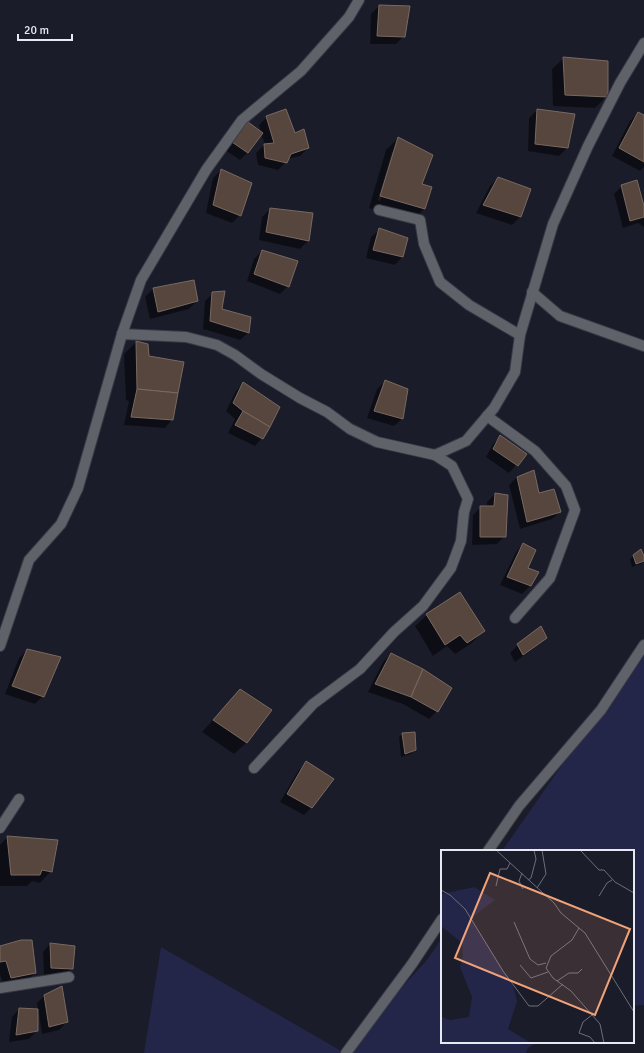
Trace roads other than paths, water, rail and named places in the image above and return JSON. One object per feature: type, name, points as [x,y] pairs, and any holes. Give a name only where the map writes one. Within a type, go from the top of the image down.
[{"type":"street","points":[[0,646],[30,560],[61,524],[78,488],[122,334],[141,280],[206,170],[242,120],[301,71],[349,17],[358,0]]},
{"type":"street","points":[[435,455],[466,441],[494,408],[515,372],[520,335],[553,224],[582,160],[620,83],[644,43]]},
{"type":"street","points":[[380,210],[420,220],[424,244],[440,282],[469,305],[520,335]]},
{"type":"street","points":[[532,292],[560,316],[644,346]]},
{"type":"street","points":[[122,334],[186,337],[216,345],[235,355],[261,374],[300,398],[328,412],[350,429],[377,442],[435,455],[452,466],[468,499],[464,512],[460,541],[451,568],[423,606],[394,632],[360,669],[313,704],[254,768]]},
{"type":"street","points":[[487,416],[535,451],[566,486],[575,510],[550,578],[515,618]]},
{"type":"street","points":[[489,850],[519,806],[600,710],[644,645]]},
{"type":"street","points":[[0,828],[19,799]]},
{"type":"street","points":[[346,1053],[412,964],[441,920]]},
{"type":"street","points":[[0,988],[69,977]]}]
